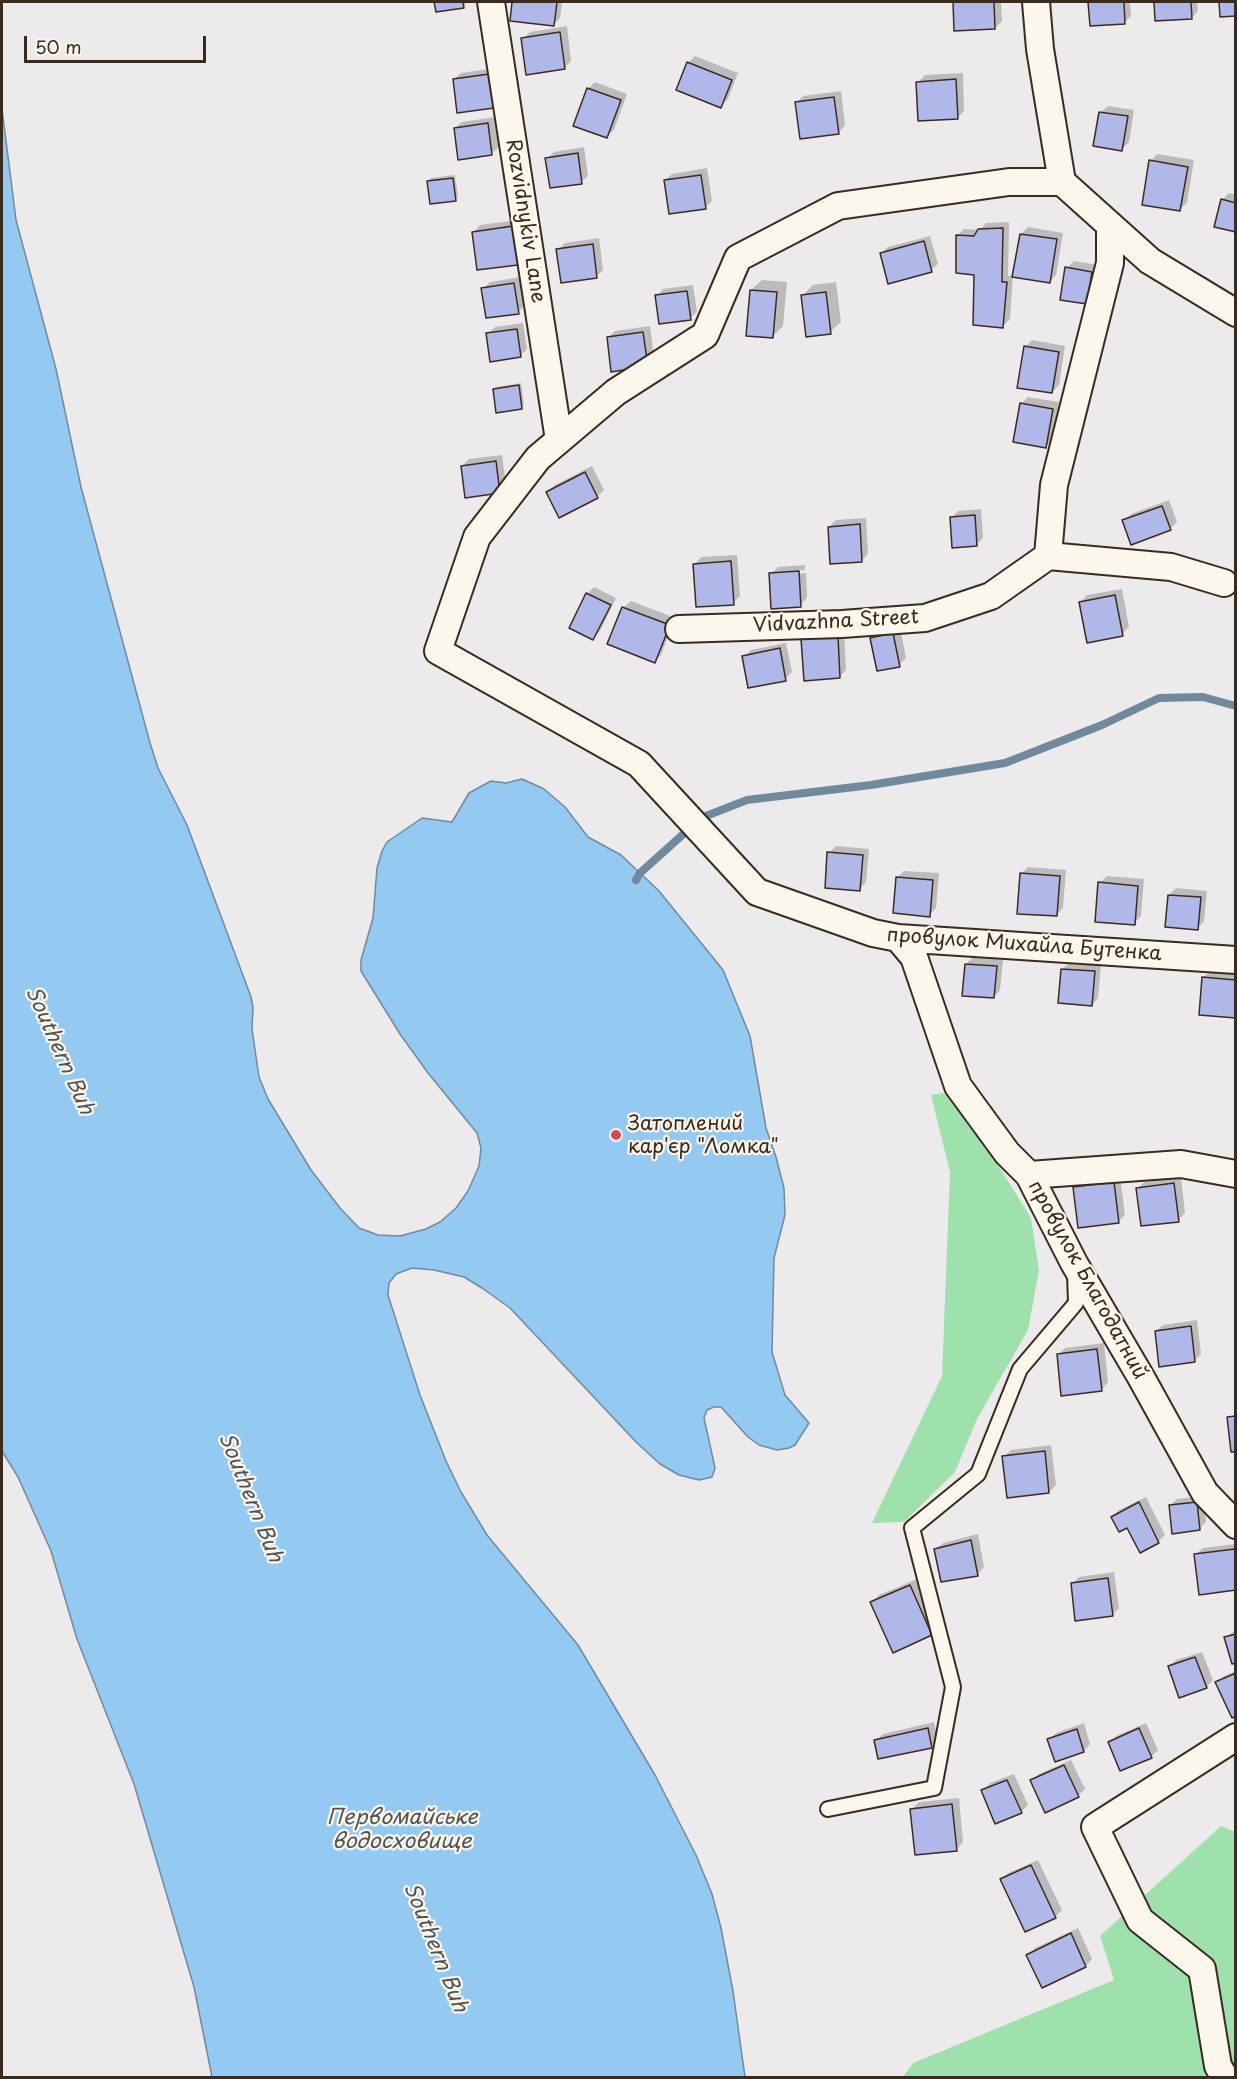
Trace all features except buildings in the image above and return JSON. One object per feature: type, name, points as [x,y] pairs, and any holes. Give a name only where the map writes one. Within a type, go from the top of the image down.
[{"type":"street","name":"Rozvidnykiv Lane","points":[[491,2],[559,440]]},
{"type":"street","points":[[1036,2],[1040,49],[1062,182],[1150,261],[1236,314]]},
{"type":"street","points":[[559,440],[616,392],[705,335],[738,258],[838,206],[1009,182],[1062,182]]},
{"type":"street","points":[[1110,225],[1110,263],[1054,485],[1048,556],[1171,567],[1224,583]]},
{"type":"street","name":"провулок Михайла Бутенка","points":[[559,440],[538,458],[477,537],[438,651],[639,764],[757,892],[873,933],[898,938],[1236,960]]},
{"type":"street","name":"Vidvazhna Street","points":[[679,629],[842,624],[925,618],[991,596],[1048,556]]},
{"type":"street","name":"провулок Благодатний","points":[[898,938],[914,957],[958,1086],[1007,1154],[1029,1175],[1074,1263],[1142,1379],[1204,1493],[1236,1525]]},
{"type":"street","points":[[1029,1175],[1181,1164],[1236,1174]]},
{"type":"street","points":[[1225,2078],[1218,2066],[1202,1969],[1140,1920],[1095,1827],[1236,1737]]},
{"type":"lane","points":[[828,1809],[934,1788],[953,1687],[912,1528],[978,1474],[1020,1369],[1076,1304],[1074,1263]]},
{"type":"green space","points":[[949,1092],[969,1118],[1031,1218],[1039,1270],[1028,1330],[977,1419],[955,1472],[904,1522],[872,1523],[942,1376],[950,1172],[931,1095]]},
{"type":"green space","points":[[1221,1826],[1235,1832],[1235,2077],[902,2078],[913,2063],[1114,1980],[1100,1936]]},
{"type":"water","name":"Первомайське водосховище","points":[[2,109],[16,220],[56,369],[81,487],[150,743],[158,768],[187,825],[251,997],[252,1029],[259,1077],[268,1099],[311,1170],[340,1208],[359,1228],[378,1235],[400,1236],[426,1229],[440,1222],[456,1208],[468,1191],[479,1166],[481,1148],[477,1133],[428,1073],[400,1034],[361,971],[361,960],[373,918],[377,868],[387,842],[422,818],[452,822],[469,793],[491,781],[506,783],[522,779],[544,789],[565,807],[588,837],[621,855],[659,891],[723,970],[750,1036],[766,1128],[784,1188],[785,1215],[774,1258],[772,1352],[785,1395],[809,1423],[795,1445],[777,1450],[759,1445],[748,1437],[721,1407],[714,1407],[707,1410],[704,1418],[715,1468],[712,1477],[699,1480],[679,1475],[660,1464],[636,1442],[510,1308],[482,1288],[464,1277],[412,1268],[396,1274],[389,1283],[388,1295],[420,1395],[461,1492],[487,1535],[578,1645],[655,1775],[696,1855],[712,1894],[721,1928],[733,1991],[745,2077],[212,2077],[194,1987],[134,1784],[77,1639],[51,1551],[18,1477],[2,1451]]},
{"type":"waterway","points":[[701,818],[747,800],[871,785],[1005,763],[1102,725],[1159,698],[1203,697],[1236,706]]},
{"type":"waterway","points":[[636,880],[640,873],[689,829]]},
{"type":"place","name":"Затоплений кар'єр \"Ломка\"","points":[[616,1135]]},
{"type":"water label","name":"Southern Buh","points":[[59,1051]]},
{"type":"water label","name":"Southern Buh","points":[[250,1498]]},
{"type":"water label","name":"Southern Buh","points":[[435,1948]]}]
